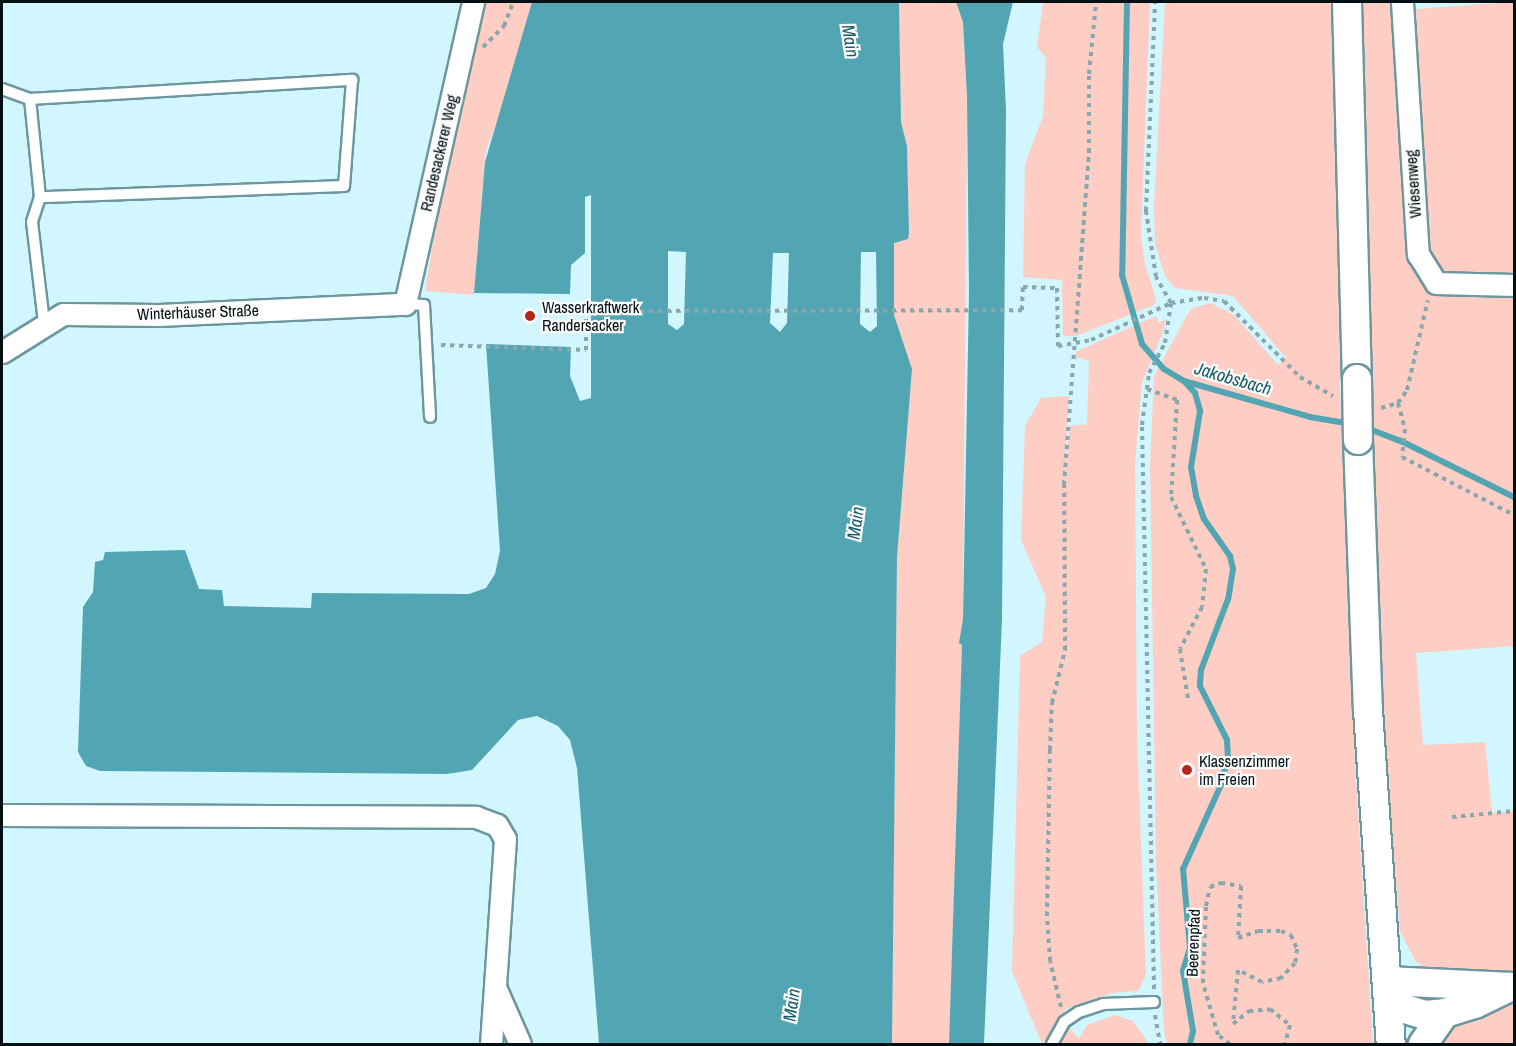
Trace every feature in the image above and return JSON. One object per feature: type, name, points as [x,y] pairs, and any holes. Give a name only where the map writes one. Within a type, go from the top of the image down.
[{"type":"main road","points":[[1347,2],[1348,389],[1358,440],[1368,710],[1391,1044]]},
{"type":"main road","points":[[1388,992],[1512,987]]},
{"type":"main road","points":[[1388,992],[1424,1015],[1445,1013],[1475,1004],[1512,987]]},
{"type":"main road","points":[[1424,1044],[1445,1013]]},
{"type":"street","name":"Randesackerer Weg","points":[[405,304],[473,2]]},
{"type":"street","name":"Wiesenweg","points":[[1402,2],[1418,254],[1436,283]]},
{"type":"street","points":[[1436,283],[1515,285]]},
{"type":"street","name":"Winterhäuser Straße","points":[[2,352],[44,322],[63,314],[159,315],[405,304]]},
{"type":"street","points":[[2,815],[476,817],[496,825],[505,840],[491,1044]]},
{"type":"street","points":[[495,986],[520,1044]]},
{"type":"lane","points":[[2,89],[30,99],[352,81],[344,186],[39,197]]},
{"type":"lane","points":[[30,99],[39,197],[32,222],[44,322]]},
{"type":"lane","points":[[405,304],[424,305],[428,345],[430,417]]},
{"type":"lane","points":[[1052,1044],[1064,1022],[1103,1004],[1154,1002]]},
{"type":"path","points":[[458,72],[504,26],[513,2]]},
{"type":"path","points":[[1064,1022],[1050,961],[1047,916],[1053,703],[1065,650],[1064,485],[1089,152],[1089,74],[1095,2]]},
{"type":"path","points":[[1155,2],[1146,211],[1156,277],[1171,303],[1165,343],[1149,373],[1142,463],[1154,1002],[1160,1044]]},
{"type":"path","points":[[1381,408],[1390,409],[1398,403],[1407,390],[1425,306],[1436,283]]},
{"type":"path","points":[[428,345],[586,350],[586,311],[1022,310],[1023,287],[1057,288],[1058,346],[1074,344],[1171,303],[1204,298],[1224,301],[1235,308],[1300,377],[1348,389]]},
{"type":"path","points":[[1147,389],[1177,400],[1171,497],[1206,569],[1202,607],[1180,649],[1188,699]]},
{"type":"path","points":[[1398,403],[1405,429],[1402,457],[1515,515]]},
{"type":"path","points":[[1452,817],[1515,811]]},
{"type":"path","name":"Beerenpfad","points":[[1230,1044],[1218,1035],[1203,983],[1206,906],[1210,887],[1221,884],[1241,886],[1238,938],[1258,931],[1281,931],[1292,935],[1297,948],[1295,963],[1281,978],[1262,982],[1238,970],[1233,1024],[1249,1011],[1270,1010],[1290,1025],[1285,1044]]},
{"type":"shaded area","points":[[472,2],[545,2],[486,150],[474,295],[425,291]]},
{"type":"shaded area","points":[[899,2],[956,2],[963,22],[967,97],[963,619],[949,1044],[892,1044],[897,557],[912,369],[894,315],[894,243],[908,239],[909,233],[907,146],[901,122]]},
{"type":"shaded area","points":[[1043,2],[1150,2],[1141,233],[1145,264],[1156,299],[1154,305],[1076,336],[1063,336],[1062,280],[1023,277],[1025,164],[1043,116],[1046,58],[1037,47]]},
{"type":"shaded area","points":[[1165,2],[1338,2],[1346,341],[1340,374],[1341,431],[1349,459],[1356,780],[1373,1044],[1167,1044],[1164,1031],[1156,863],[1150,464],[1154,376],[1192,308],[1211,303],[1234,315],[1278,365],[1286,358],[1233,296],[1175,288],[1165,276],[1155,244],[1154,206]]},
{"type":"shaded area","points":[[1363,2],[1402,2],[1402,10],[1514,2],[1514,646],[1416,653],[1423,745],[1485,742],[1492,813],[1514,811],[1514,974],[1431,970],[1416,962],[1400,931],[1379,663]]},
{"type":"shaded area","points":[[1156,316],[1159,322],[1165,320],[1164,330],[1142,382],[1135,463],[1137,733],[1146,975],[1138,991],[1112,993],[1064,1010],[1064,1022],[1079,1039],[1087,1025],[1115,1015],[1133,1021],[1149,1044],[1042,1044],[1012,971],[1020,656],[1042,642],[1046,597],[1021,540],[1025,426],[1041,398],[1069,396],[1065,467],[1070,426],[1087,424],[1089,361],[1075,357],[1077,351]]},
{"type":"shaded area","points":[[1514,1003],[1514,1044],[1433,1044],[1449,1027],[1479,1010]]},
{"type":"water","name":"Main","points":[[532,2],[899,2],[901,122],[907,146],[909,233],[908,239],[894,243],[894,315],[912,369],[897,557],[892,1044],[599,1044],[577,768],[570,740],[558,726],[537,716],[518,720],[472,770],[447,774],[100,771],[86,766],[78,752],[83,607],[93,592],[95,562],[103,560],[105,552],[185,550],[199,589],[222,590],[224,606],[311,608],[312,593],[469,594],[486,588],[495,574],[500,551],[486,344],[571,347],[570,376],[580,401],[591,398],[591,195],[585,197],[585,253],[571,265],[570,294],[474,293],[485,162]],"holes":[[[668,251],[686,252],[684,324],[677,330],[668,324]],[[861,252],[876,252],[877,326],[870,332],[860,324]],[[773,253],[789,253],[787,323],[780,332],[770,323]]]},
{"type":"water","points":[[956,2],[1013,2],[1003,44],[1006,110],[1002,619],[984,1044],[949,1044],[962,645],[959,643],[963,619],[969,292],[967,97],[963,22]]},
{"type":"waterway","name":"Jakobsbach","points":[[1127,2],[1122,275],[1142,344],[1164,369],[1184,381],[1310,417],[1351,424]]},
{"type":"waterway","points":[[1184,381],[1195,393],[1200,411],[1191,467],[1196,496],[1204,519],[1230,556],[1233,569],[1228,599],[1201,670],[1200,686],[1227,740],[1228,758],[1221,785],[1183,869],[1190,948],[1183,971],[1193,1031],[1190,1044]]},
{"type":"waterway","name":"Jakobsbach","points":[[1364,427],[1401,441],[1514,497]]},
{"type":"place","name":"Wasserkraftwerk Randersacker","points":[[530,316]]},
{"type":"place","name":"Klassenzimmer im Freien","points":[[1187,770]]}]
